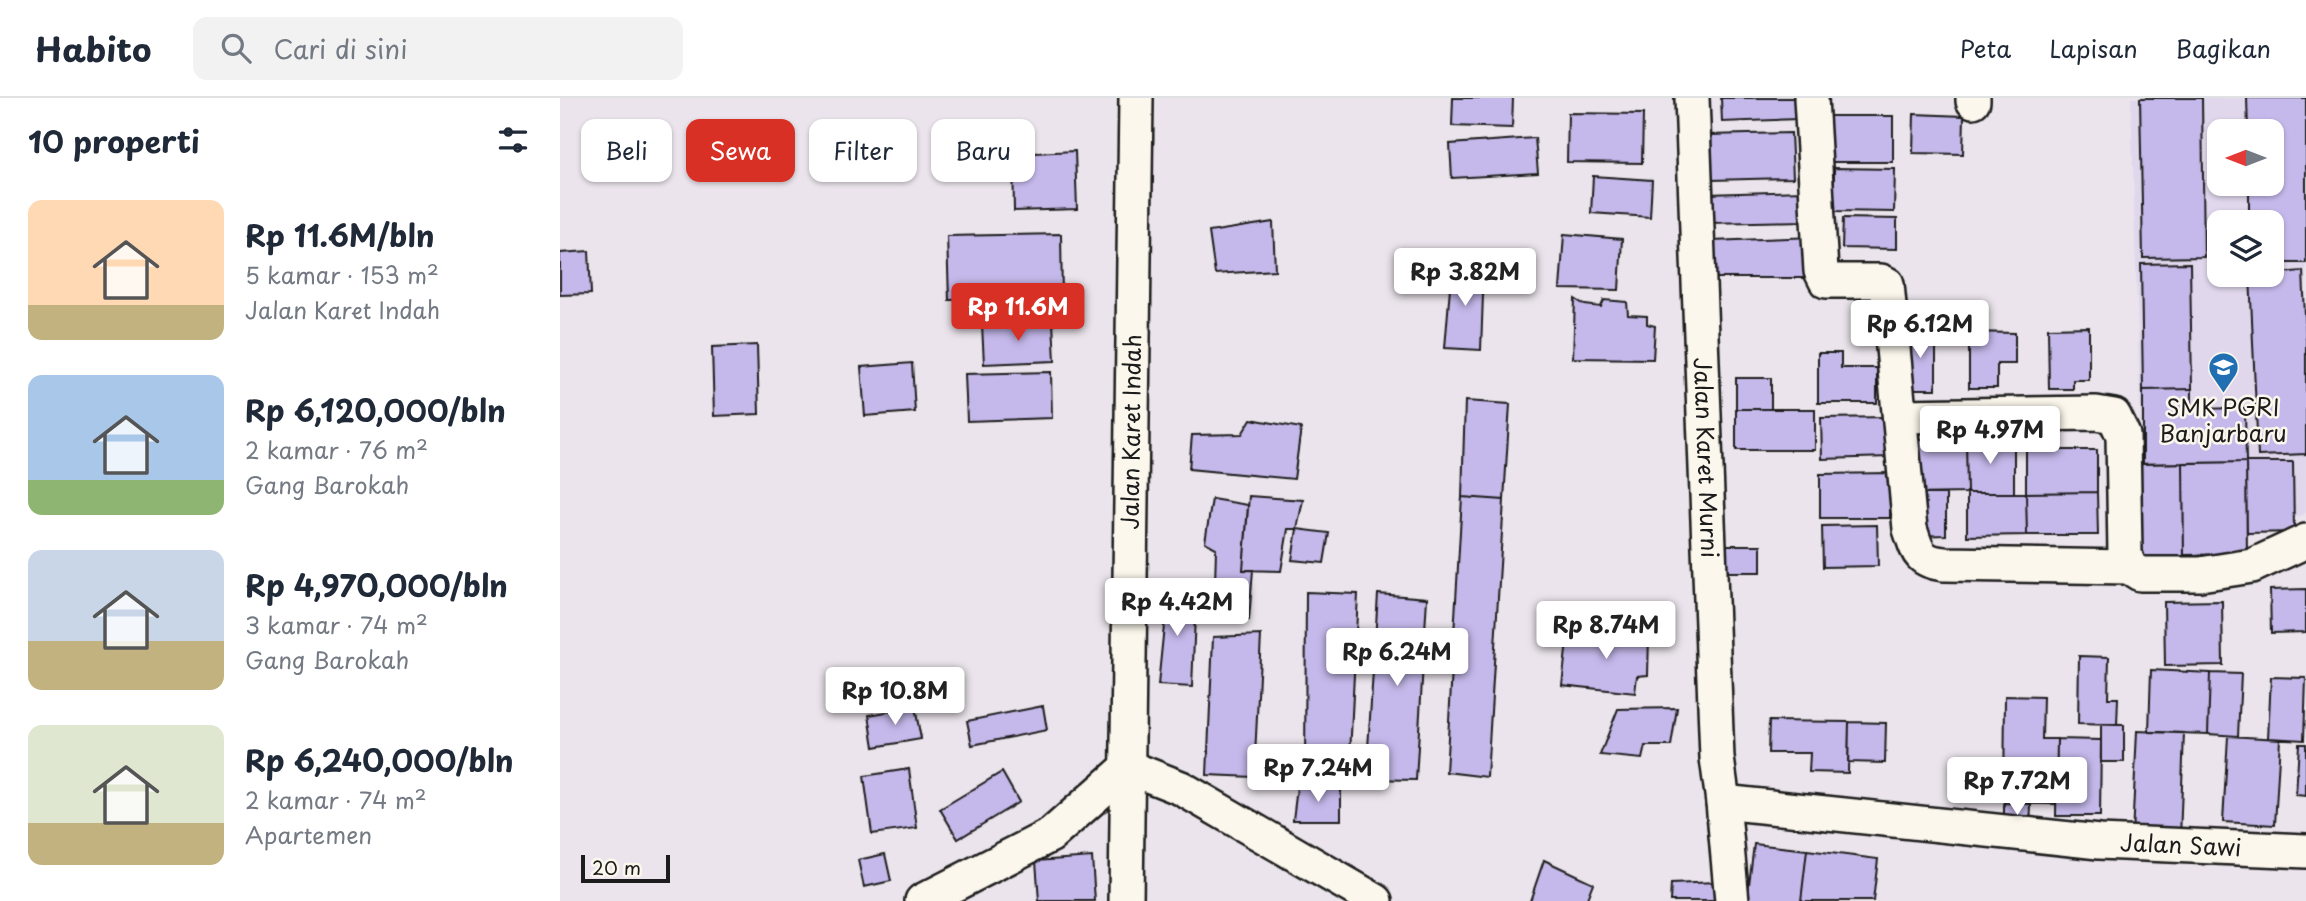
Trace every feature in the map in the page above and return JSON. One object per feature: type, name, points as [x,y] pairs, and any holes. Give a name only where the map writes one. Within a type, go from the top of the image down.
[{"type":"street","name":"Jalan Karet Indah","points":[[1126,901],[1136,98]]},
{"type":"street","name":"Jalan Karet Murni","points":[[1692,98],[1717,758],[1732,901]]},
{"type":"street","points":[[1811,98],[1821,271],[1826,281],[1881,281],[1887,284],[1910,529],[1919,555],[1930,562],[1944,564],[2129,567],[2140,574],[2200,574],[2262,562],[2306,541]]},
{"type":"street","points":[[1900,416],[2096,413],[2115,416],[2123,435],[2125,553],[2129,567]]},
{"type":"street","points":[[922,901],[960,891],[1051,835],[1128,767],[1181,788],[1376,901]]},
{"type":"street","name":"Jalan Sawi","points":[[1723,802],[2099,842],[2306,851]]},
{"type":"shaded area","name":"SMK PGRI Banjarbaru","points":[[2131,98],[2306,98],[2306,513],[2253,535],[2144,545]]},
{"type":"building","points":[[1453,98],[1513,98],[1512,128],[1452,126]]},
{"type":"building","points":[[1721,98],[1797,98],[1798,119],[1722,122]]},
{"type":"building","points":[[2140,98],[2202,98],[2204,257],[2143,258]]},
{"type":"building","points":[[2247,98],[2306,98],[2306,263],[2284,263],[2284,210],[2249,210],[2249,196],[2284,196],[2284,119],[2248,119]]},
{"type":"building","points":[[1568,113],[1643,114],[1642,163],[1567,162]]},
{"type":"building","points":[[1914,114],[1964,116],[1963,154],[1913,153]]},
{"type":"building","points":[[1828,116],[1893,116],[1893,162],[1828,162]]},
{"type":"building","points":[[1791,133],[1793,178],[1711,180],[1709,135]]},
{"type":"building","points":[[1535,138],[1538,173],[1452,178],[1450,144]]},
{"type":"building","points":[[1075,151],[1077,209],[1014,211],[1013,182],[1035,182],[1035,153]]},
{"type":"building","points":[[1834,168],[1895,169],[1894,212],[1834,211]]},
{"type":"building","points":[[1593,176],[1652,180],[1650,217],[1591,213]]},
{"type":"building","points":[[1804,191],[1805,221],[1709,223],[1708,194]]},
{"type":"building","points":[[1843,218],[1897,219],[1897,249],[1842,248]]},
{"type":"building","points":[[1273,222],[1275,270],[1215,274],[1209,232]]},
{"type":"building","points":[[1061,234],[1062,298],[949,300],[947,236]]},
{"type":"building","points":[[1564,234],[1622,239],[1619,290],[1560,289]]},
{"type":"building","points":[[1813,237],[1808,278],[1713,278],[1712,241]]},
{"type":"building","points":[[589,251],[591,294],[560,295],[560,253]]},
{"type":"building","points":[[1452,263],[1484,267],[1481,350],[1445,348]]},
{"type":"building","points":[[2190,263],[2192,389],[2143,390],[2141,264]]},
{"type":"building","points":[[2303,271],[2306,454],[2258,456],[2251,287],[2284,287],[2284,272]]},
{"type":"building","points":[[1575,299],[1585,305],[1601,307],[1604,300],[1627,302],[1628,315],[1647,316],[1647,324],[1655,326],[1653,359],[1573,358]]},
{"type":"building","points":[[1053,322],[1055,361],[984,364],[982,325]]},
{"type":"building","points":[[2089,327],[2089,380],[2073,380],[2073,389],[2049,389],[2048,328]]},
{"type":"building","points":[[1905,331],[1936,331],[1936,389],[1905,389]]},
{"type":"building","points":[[1969,332],[2015,333],[2015,364],[1997,364],[1997,388],[1969,388]]},
{"type":"building","points":[[757,345],[759,414],[714,416],[712,347]]},
{"type":"building","points":[[1818,353],[1841,353],[1841,368],[1877,368],[1877,403],[1818,403]]},
{"type":"building","points":[[912,363],[915,412],[865,416],[861,367]]},
{"type":"building","points":[[1051,372],[1052,418],[967,421],[965,374]]},
{"type":"building","points":[[1736,378],[1771,378],[1771,409],[1736,409]]},
{"type":"building","points":[[2192,389],[2192,409],[2245,408],[2246,462],[2143,464],[2143,390]]},
{"type":"building","points":[[1465,401],[1510,404],[1504,500],[1462,497]]},
{"type":"building","points":[[1736,409],[1815,409],[1815,450],[1736,450]]},
{"type":"building","points":[[1890,417],[1891,457],[1822,459],[1821,418]]},
{"type":"building","points":[[1251,419],[1301,428],[1294,479],[1189,469],[1192,435],[1242,434]]},
{"type":"building","points":[[2014,439],[2014,493],[1967,493],[1966,440]]},
{"type":"building","points":[[1912,440],[1966,440],[1967,493],[1912,494]]},
{"type":"building","points":[[2026,450],[2097,450],[2097,492],[2026,493]]},
{"type":"building","points":[[2246,462],[2293,462],[2294,532],[2247,533]]},
{"type":"building","points":[[2246,462],[2247,554],[2184,555],[2183,463]]},
{"type":"building","points":[[2183,463],[2184,562],[2133,563],[2131,464]]},
{"type":"building","points":[[1890,473],[1890,518],[1820,518],[1820,474]]},
{"type":"building","points":[[2097,492],[2098,535],[2027,535],[2026,493]]},
{"type":"building","points":[[1967,493],[2026,493],[2027,535],[1967,536]]},
{"type":"building","points":[[1912,494],[1946,494],[1946,535],[1913,536]]},
{"type":"building","points":[[1249,496],[1303,500],[1297,529],[1288,529],[1281,571],[1243,570]]},
{"type":"building","points":[[1462,497],[1504,500],[1487,777],[1446,772]]},
{"type":"building","points":[[1212,499],[1248,505],[1243,570],[1253,570],[1249,620],[1214,621],[1216,548],[1205,542]]},
{"type":"building","points":[[1877,525],[1878,566],[1823,567],[1822,526]]},
{"type":"building","points":[[1297,529],[1329,533],[1324,563],[1292,560]]},
{"type":"building","points":[[1715,545],[1761,545],[1761,572],[1715,572]]},
{"type":"building","points":[[2306,589],[2306,632],[2271,633],[2270,590]]},
{"type":"building","points":[[1193,590],[1195,615],[1192,687],[1158,685],[1165,616],[1156,612],[1158,592]]},
{"type":"building","points":[[1306,592],[1358,594],[1349,775],[1305,774]]},
{"type":"building","points":[[1378,594],[1427,598],[1416,780],[1366,779]]},
{"type":"building","points":[[2222,601],[2223,665],[2165,666],[2164,602]]},
{"type":"building","points":[[1568,633],[1649,636],[1648,675],[1637,676],[1635,693],[1562,685]]},
{"type":"building","points":[[1261,635],[1254,777],[1207,775],[1213,637]]},
{"type":"building","points":[[2079,656],[2109,657],[2108,698],[2118,698],[2117,725],[2078,724]]},
{"type":"building","points":[[2151,670],[2210,673],[2208,734],[2149,732]]},
{"type":"building","points":[[2210,673],[2241,674],[2238,736],[2208,734]]},
{"type":"building","points":[[2271,677],[2306,678],[2304,740],[2268,738]]},
{"type":"building","points":[[2005,696],[2043,697],[2042,739],[2057,739],[2056,804],[2004,803]]},
{"type":"building","points":[[1043,706],[1047,730],[972,745],[967,721]]},
{"type":"building","points":[[915,707],[921,739],[874,747],[869,715]]},
{"type":"building","points":[[1677,708],[1671,746],[1645,746],[1642,759],[1600,755],[1618,709]]},
{"type":"building","points":[[1769,721],[1849,722],[1848,773],[1809,772],[1810,753],[1768,753]]},
{"type":"building","points":[[1849,722],[1886,723],[1885,763],[1848,762]]},
{"type":"building","points":[[2101,724],[2124,725],[2124,762],[2101,762]]},
{"type":"building","points":[[2137,731],[2184,733],[2180,838],[2132,836]]},
{"type":"building","points":[[2228,736],[2280,739],[2275,825],[2223,822]]},
{"type":"building","points":[[2057,739],[2101,740],[2100,816],[2056,816]]},
{"type":"building","points":[[2299,744],[2306,744],[2306,796],[2296,795]]},
{"type":"building","points":[[909,769],[917,828],[872,834],[864,776]]},
{"type":"building","points":[[1002,772],[1019,802],[958,839],[940,809]]},
{"type":"building","points":[[1297,787],[1341,789],[1341,820],[1293,820]]},
{"type":"building","points":[[2004,803],[2031,804],[2030,830],[2004,830]]},
{"type":"building","points":[[1754,844],[1807,850],[1801,901],[1747,901]]},
{"type":"building","points":[[1807,850],[1878,859],[1873,901],[1801,901]]},
{"type":"building","points":[[885,854],[891,881],[864,887],[858,860]]},
{"type":"building","points":[[1092,857],[1095,901],[1039,901],[1036,861]]},
{"type":"building","points":[[1544,860],[1593,883],[1586,901],[1530,901]]},
{"type":"building","points":[[1716,882],[1716,901],[1670,901],[1671,884]]},
{"type":"place","name":"SMK PGRI Banjarbaru","points":[[2223,394]]}]
